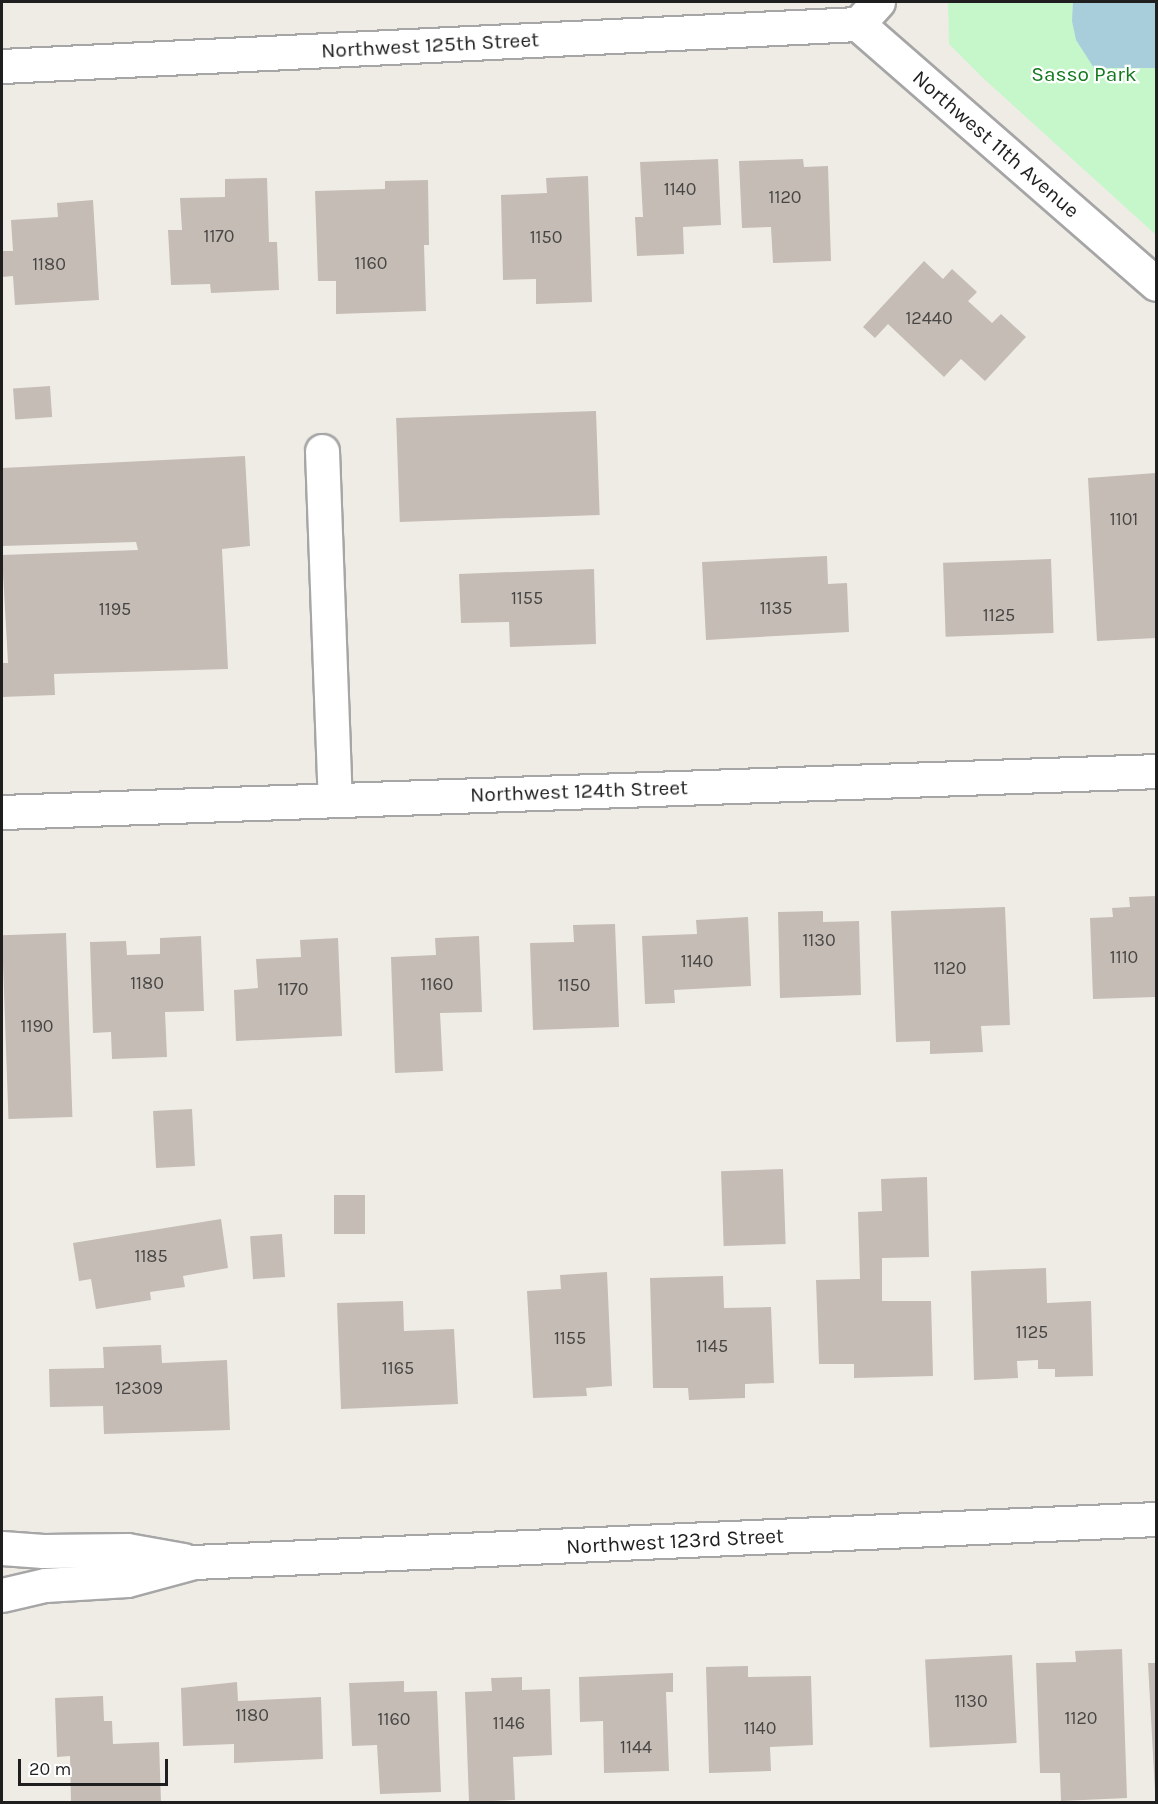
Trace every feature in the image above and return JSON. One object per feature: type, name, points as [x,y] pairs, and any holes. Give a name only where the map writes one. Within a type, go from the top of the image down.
[{"type":"street","name":"Northwest 125th Street","points":[[2,66],[868,13]]},
{"type":"street","name":"Northwest 11th Avenue","points":[[868,13],[1156,284]]},
{"type":"street","points":[[322,451],[335,800]]},
{"type":"street","name":"Northwest 124th Street","points":[[2,812],[1156,771]]},
{"type":"street","name":"Northwest 123rd Street","points":[[2,1595],[45,1585],[127,1580],[194,1562],[1156,1519]]},
{"type":"street","name":"Northwest 123rd Street","points":[[2,1548],[126,1550],[194,1562]]},
{"type":"green space","name":"Sasso Park","points":[[948,2],[1156,2],[1156,235],[983,78],[949,44]]},
{"type":"water","points":[[1073,2],[1156,2],[1156,68],[1094,68],[1076,40],[1072,21]]},
{"type":"building","points":[[718,159],[721,225],[683,227],[684,254],[637,256],[635,217],[643,217],[640,162]]},
{"type":"building","points":[[803,159],[804,167],[828,166],[831,261],[773,263],[771,227],[742,228],[739,161]]},
{"type":"building","points":[[588,176],[592,302],[536,304],[536,279],[503,280],[501,195],[547,193],[546,178]]},
{"type":"building","points":[[267,178],[269,242],[277,242],[279,290],[211,293],[210,284],[171,285],[168,230],[182,230],[180,198],[225,197],[225,179]]},
{"type":"building","points":[[428,180],[429,245],[424,245],[426,311],[336,314],[336,281],[318,281],[315,191],[385,189],[385,181]]},
{"type":"building","points":[[93,200],[99,300],[15,305],[13,276],[2,277],[2,251],[13,251],[11,220],[58,217],[57,203]]},
{"type":"building","points":[[924,261],[943,279],[952,269],[977,292],[968,301],[992,323],[1001,314],[1026,337],[985,381],[961,359],[944,377],[888,324],[875,338],[863,327]]},
{"type":"building","points":[[50,386],[52,417],[15,420],[13,389]]},
{"type":"building","points":[[596,411],[600,515],[400,522],[396,418]]},
{"type":"building","points":[[245,456],[250,546],[222,549],[228,669],[54,674],[55,695],[2,697],[2,663],[8,663],[2,555],[138,550],[136,542],[2,546],[2,468]]},
{"type":"building","points":[[1156,473],[1156,638],[1097,641],[1088,478]]},
{"type":"building","points":[[827,556],[828,584],[847,583],[849,632],[706,640],[702,562]]},
{"type":"building","points":[[1051,559],[1054,633],[946,637],[943,563]]},
{"type":"building","points":[[594,569],[596,644],[510,647],[509,622],[461,623],[459,574]]},
{"type":"building","points":[[1156,896],[1156,997],[1093,999],[1090,918],[1113,917],[1112,908],[1130,907],[1129,897]]},
{"type":"building","points":[[1005,907],[1010,1025],[981,1026],[983,1052],[930,1054],[930,1041],[896,1042],[891,911]]},
{"type":"building","points":[[823,911],[823,922],[859,921],[861,995],[780,998],[778,912]]},
{"type":"building","points":[[748,917],[751,986],[674,990],[675,1003],[645,1004],[642,936],[697,934],[696,920]]},
{"type":"building","points":[[615,924],[619,1027],[533,1030],[530,943],[574,942],[573,925]]},
{"type":"building","points":[[66,933],[72,1117],[8,1119],[2,935]]},
{"type":"building","points":[[201,936],[204,1011],[165,1012],[167,1057],[112,1059],[111,1032],[93,1033],[90,942],[126,941],[127,955],[160,954],[160,938]]},
{"type":"building","points":[[479,936],[482,1012],[440,1013],[443,1071],[395,1073],[391,957],[436,955],[435,938]]},
{"type":"building","points":[[338,938],[342,1036],[236,1041],[234,990],[258,988],[256,959],[301,957],[300,940]]},
{"type":"building","points":[[192,1109],[195,1166],[156,1168],[153,1111]]},
{"type":"building","points":[[783,1169],[786,1244],[724,1246],[721,1171]]},
{"type":"building","points":[[927,1177],[929,1257],[882,1258],[882,1301],[931,1301],[933,1376],[854,1378],[854,1364],[819,1364],[816,1280],[860,1279],[858,1212],[882,1211],[881,1179]]},
{"type":"building","points":[[334,1195],[365,1195],[365,1234],[334,1234]]},
{"type":"building","points":[[221,1219],[228,1268],[183,1276],[185,1287],[150,1292],[151,1300],[96,1309],[91,1279],[79,1281],[73,1243]]},
{"type":"building","points":[[282,1234],[285,1277],[253,1279],[250,1236]]},
{"type":"building","points":[[1046,1268],[1047,1303],[1091,1301],[1093,1376],[1055,1377],[1055,1369],[1038,1369],[1038,1360],[1017,1361],[1018,1378],[974,1380],[971,1271]]},
{"type":"building","points":[[607,1272],[612,1386],[586,1388],[587,1396],[533,1398],[527,1291],[561,1289],[560,1275]]},
{"type":"building","points":[[723,1276],[724,1308],[771,1307],[774,1383],[745,1384],[745,1398],[689,1400],[688,1388],[653,1388],[650,1278]]},
{"type":"building","points":[[403,1301],[404,1331],[454,1329],[458,1404],[341,1409],[337,1303]]},
{"type":"building","points":[[161,1345],[162,1363],[227,1360],[230,1430],[104,1434],[103,1406],[50,1407],[49,1369],[104,1368],[103,1347]]},
{"type":"building","points":[[1122,1649],[1127,1798],[1061,1801],[1060,1773],[1040,1773],[1036,1663],[1076,1662],[1075,1651]]},
{"type":"building","points":[[1012,1655],[1017,1743],[930,1747],[925,1660]]},
{"type":"building","points":[[1148,1663],[1156,1663],[1156,1791],[1155,1791]]},
{"type":"building","points":[[748,1666],[748,1677],[811,1676],[813,1745],[770,1747],[771,1771],[709,1773],[706,1667]]},
{"type":"building","points":[[673,1673],[673,1692],[666,1692],[669,1771],[604,1773],[603,1721],[580,1722],[579,1677]]},
{"type":"building","points":[[522,1677],[522,1690],[550,1689],[552,1755],[513,1757],[515,1800],[469,1802],[465,1692],[492,1691],[491,1678]]},
{"type":"building","points":[[404,1681],[404,1692],[437,1691],[441,1792],[380,1794],[377,1745],[352,1746],[349,1683]]},
{"type":"building","points":[[237,1682],[238,1701],[321,1697],[323,1759],[234,1763],[234,1744],[183,1746],[181,1688]]},
{"type":"building","points":[[103,1696],[104,1721],[112,1721],[113,1744],[159,1742],[161,1802],[71,1802],[70,1756],[57,1757],[55,1698]]}]
